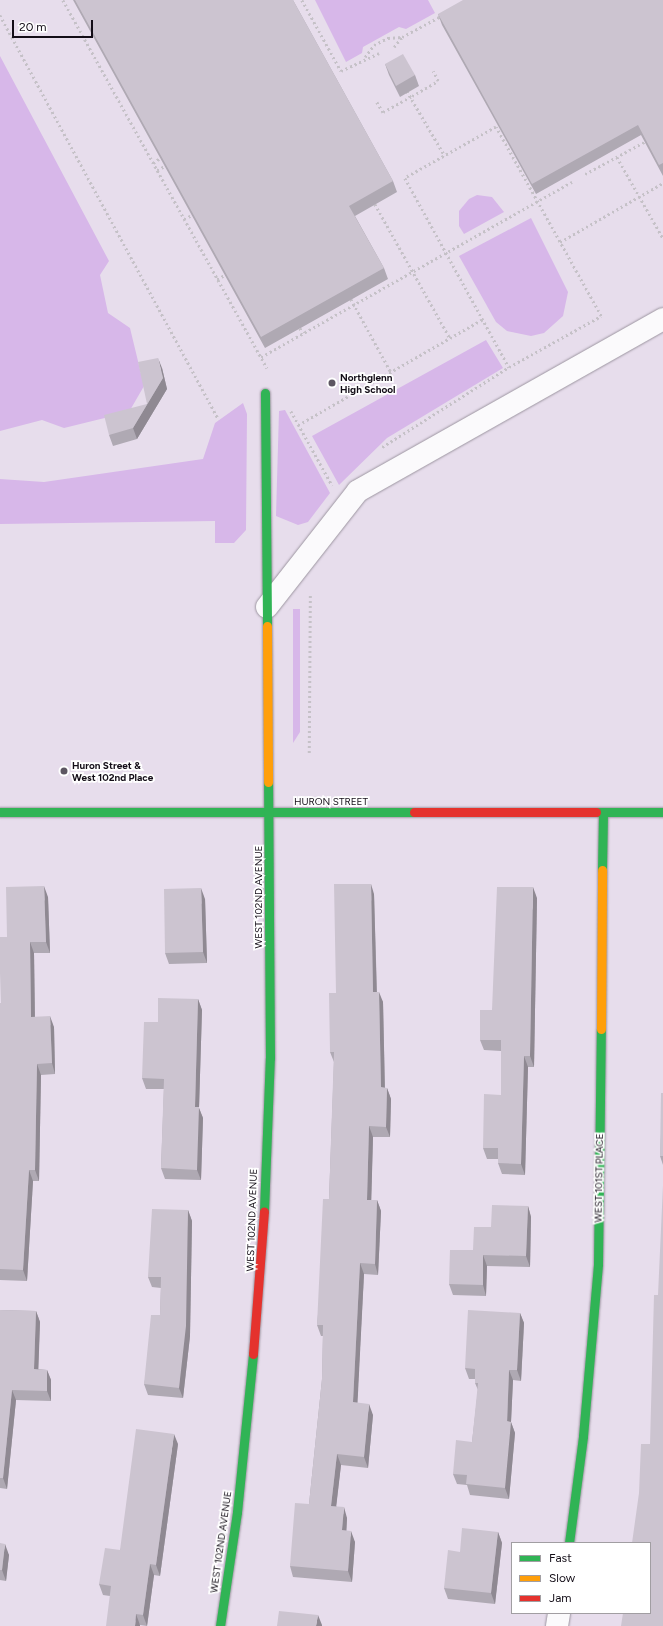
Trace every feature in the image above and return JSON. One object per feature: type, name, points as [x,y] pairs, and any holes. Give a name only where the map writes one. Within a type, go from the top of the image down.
[{"type":"street","points":[[267,607],[358,491],[663,319]]},
{"type":"street","name":"WEST 102ND AVENUE","points":[[220,1626],[237,1512],[261,1278],[270,1058],[270,813],[265,393]]},
{"type":"street","name":"HURON STREET","points":[[0,812],[663,812]]},
{"type":"street","name":"WEST 101ST PLACE","points":[[569,1542],[583,1436],[598,1264],[604,812]]},
{"type":"street","points":[[557,1626],[559,1614]]},
{"type":"path","points":[[63,0],[268,370]]},
{"type":"path","points":[[302,0],[341,71],[365,58],[379,53]]},
{"type":"path","points":[[394,47],[402,37],[443,14],[447,21]]},
{"type":"path","points":[[0,15],[219,420]]},
{"type":"path","points":[[365,58],[374,45],[388,38],[402,37]]},
{"type":"path","points":[[377,102],[383,112],[412,96],[438,81],[433,71]]},
{"type":"path","points":[[404,87],[412,96],[445,156]]},
{"type":"path","points":[[411,90],[412,96]]},
{"type":"path","points":[[496,127],[539,203],[601,316],[509,367],[405,178],[496,127]]},
{"type":"path","points":[[585,174],[648,140]]},
{"type":"path","points":[[617,157],[663,238]]},
{"type":"path","points":[[153,163],[160,158]]},
{"type":"path","points":[[157,170],[165,166]]},
{"type":"path","points":[[261,357],[539,203],[572,182]]},
{"type":"path","points":[[560,242],[663,184]]},
{"type":"path","points":[[375,204],[450,338]]},
{"type":"path","points":[[184,219],[192,215]]},
{"type":"path","points":[[217,279],[225,275]]},
{"type":"path","points":[[351,300],[391,372]]},
{"type":"path","points":[[298,425],[483,319]]},
{"type":"path","points":[[300,328],[303,334]]},
{"type":"path","points":[[287,404],[334,489]]},
{"type":"path","points":[[309,753],[310,590]]},
{"type":"shaded area","points":[[315,0],[428,0],[435,13],[406,29],[399,27],[363,47],[362,53],[346,62]]},
{"type":"shaded area","points":[[0,56],[109,261],[100,275],[108,313],[130,328],[144,386],[129,412],[64,428],[42,420],[0,431]]},
{"type":"shaded area","points":[[477,195],[492,197],[504,212],[464,234],[459,226],[459,211],[469,199]]},
{"type":"shaded area","points":[[531,218],[568,292],[563,316],[544,333],[531,336],[507,331],[496,322],[459,256]]},
{"type":"shaded area","points":[[486,340],[503,368],[387,438],[339,485],[312,436]]},
{"type":"shaded area","points":[[243,403],[247,414],[246,530],[234,543],[215,543],[215,521],[0,524],[0,479],[44,482],[203,459],[215,423]]},
{"type":"shaded area","points":[[285,410],[330,493],[308,522],[298,525],[276,516],[279,411]]},
{"type":"shaded area","points":[[293,609],[300,609],[300,732],[293,743]]},
{"type":"building","points":[[75,0],[293,0],[393,181],[349,206],[384,268],[261,337]]},
{"type":"building","points":[[463,0],[663,0],[663,163],[659,165],[638,125],[532,184],[438,14]]},
{"type":"building","points":[[403,54],[415,75],[396,86],[385,64]]},
{"type":"building","points":[[158,358],[163,378],[133,428],[109,435],[104,415],[147,404],[138,362]]},
{"type":"building","points":[[334,884],[371,884],[373,992],[379,992],[381,1087],[387,1088],[386,1127],[369,1126],[367,1200],[377,1200],[375,1264],[360,1263],[353,1402],[369,1404],[364,1457],[337,1454],[331,1506],[344,1507],[342,1530],[351,1531],[348,1571],[290,1566],[295,1503],[309,1504],[322,1379],[323,1325],[317,1325],[323,1199],[329,1199],[334,1052],[330,1052],[329,993],[336,993]]},
{"type":"building","points":[[44,886],[46,942],[30,942],[31,1017],[50,1016],[52,1063],[37,1064],[35,1170],[29,1170],[23,1270],[0,1269],[0,937],[7,937],[6,887]]},
{"type":"building","points":[[497,887],[533,887],[530,1056],[524,1056],[521,1164],[498,1163],[498,1148],[483,1148],[484,1094],[501,1095],[501,1040],[480,1040],[480,1010],[492,1010]]},
{"type":"building","points":[[201,888],[203,952],[165,953],[164,889]]},
{"type":"building","points":[[158,998],[198,999],[195,1107],[199,1107],[197,1170],[161,1168],[164,1079],[142,1078],[144,1022],[158,1022]]},
{"type":"building","points":[[661,1093],[663,1093],[663,1156],[660,1156]]},
{"type":"building","points":[[663,1185],[663,1626],[621,1626],[623,1614],[651,1614],[651,1542],[632,1542],[639,1493],[641,1444],[650,1444],[654,1295],[658,1295]]},
{"type":"building","points":[[492,1205],[528,1206],[526,1256],[483,1255],[483,1285],[449,1284],[450,1250],[473,1250],[474,1227],[491,1227]]},
{"type":"building","points":[[152,1209],[188,1210],[186,1326],[179,1388],[144,1384],[151,1315],[160,1315],[161,1277],[148,1277]]},
{"type":"building","points":[[0,1310],[36,1311],[34,1369],[47,1370],[47,1391],[12,1390],[3,1478],[0,1478]]},
{"type":"building","points":[[468,1310],[520,1313],[517,1370],[509,1370],[507,1421],[511,1422],[505,1488],[466,1484],[467,1475],[453,1474],[456,1440],[472,1442],[478,1383],[475,1383],[475,1369],[465,1368]]},
{"type":"building","points":[[136,1429],[174,1434],[156,1565],[150,1564],[143,1615],[136,1614],[135,1626],[106,1626],[111,1586],[99,1584],[105,1548],[120,1550]]},
{"type":"building","points":[[462,1528],[498,1532],[491,1593],[444,1588],[448,1550],[460,1552]]},
{"type":"building","points":[[0,1543],[5,1544],[2,1570],[0,1570]]},
{"type":"building","points":[[279,1611],[318,1615],[316,1626],[277,1626]]},
{"type":"traffic: fast","points":[[265,393],[267,626]]},
{"type":"traffic: fast","points":[[264,1211],[270,1058],[268,782]]},
{"type":"traffic: fast","points":[[0,812],[414,812]]},
{"type":"traffic: fast","points":[[596,812],[663,812]]},
{"type":"traffic: fast","points":[[602,870],[603,812]]},
{"type":"traffic: fast","points":[[569,1542],[583,1436],[598,1264],[601,1029]]},
{"type":"traffic: fast","points":[[220,1626],[237,1512],[253,1354]]},
{"type":"traffic: slow","points":[[267,626],[268,782]]},
{"type":"traffic: slow","points":[[601,1029],[602,870]]},
{"type":"traffic: jam","points":[[414,812],[596,812]]},
{"type":"traffic: jam","points":[[253,1354],[264,1211]]},
{"type":"place","name":"Northglenn High School","points":[[332,383]]},
{"type":"place","name":"Huron Street & West 102nd Place","points":[[64,771]]}]
